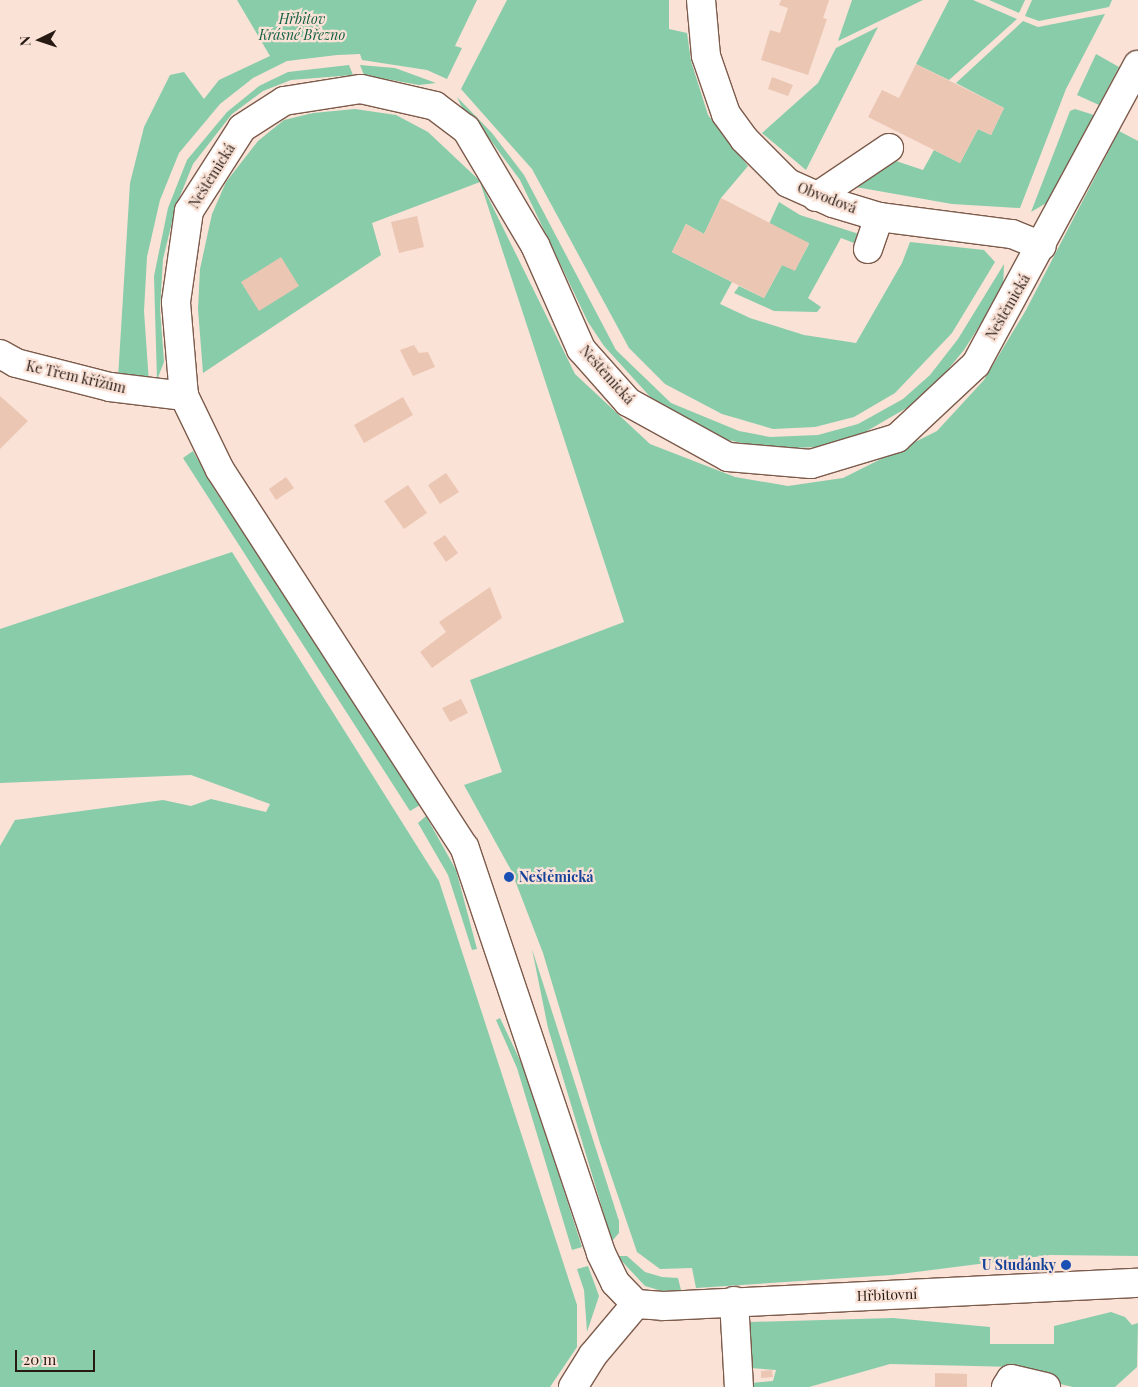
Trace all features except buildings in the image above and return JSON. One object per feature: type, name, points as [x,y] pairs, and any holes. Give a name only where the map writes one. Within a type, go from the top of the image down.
[{"type":"street","name":"Obvodová","points":[[701,0],[706,56],[726,114],[744,139],[788,183],[816,197],[880,217],[1012,234],[1042,246]]},
{"type":"street","name":"Neštěmická","points":[[636,1304],[615,1282],[600,1253],[464,847],[220,470],[184,396],[176,302],[189,211],[242,128],[284,101],[361,88],[435,106],[466,129],[535,245],[581,349],[628,402],[728,457],[811,464],[897,438],[976,364],[1042,246],[1138,64]]},
{"type":"street","points":[[816,197],[889,148]]},
{"type":"street","points":[[868,249],[880,217]]},
{"type":"street","name":"Ke Třem křížům","points":[[0,354],[16,363],[110,387],[184,396]]},
{"type":"street","name":"Hřbitovní","points":[[636,1304],[663,1306],[734,1301],[1138,1283]]},
{"type":"street","points":[[734,1301],[739,1387]]},
{"type":"street","points":[[573,1387],[593,1355],[636,1304]]},
{"type":"street","points":[[1006,1387],[1011,1379],[1046,1387]]},
{"type":"green space","name":"Hřbitov Krásné Březno","points":[[237,0],[477,0],[455,46],[462,48],[447,79],[427,70],[362,60],[360,54],[337,55],[287,61],[253,78],[220,104],[179,153],[160,200],[147,257],[144,311],[149,383],[118,378],[130,183],[144,127],[170,75],[184,72],[204,99],[219,80],[270,56]]},
{"type":"green space","points":[[507,0],[669,0],[669,29],[687,33],[691,61],[708,115],[748,166],[721,198],[704,234],[686,224],[672,252],[732,282],[720,304],[750,318],[804,335],[856,343],[902,263],[910,242],[984,250],[995,262],[952,333],[895,393],[854,417],[815,427],[773,429],[722,414],[665,384],[629,348],[532,169],[461,89]]},
{"type":"green space","points":[[852,0],[923,0],[838,41]]},
{"type":"green space","points":[[949,0],[973,0],[1017,19],[949,80],[916,64]]},
{"type":"green space","points":[[989,0],[1025,0],[1019,13]]},
{"type":"green space","points":[[1032,0],[1112,0],[1109,7],[1039,21],[1025,16]]},
{"type":"green space","points":[[1105,14],[1066,89],[1020,208],[952,204],[850,186],[887,158],[923,170],[934,150],[960,163],[978,129],[991,135],[1004,108],[956,83],[1023,21],[1038,27]]},
{"type":"green space","points":[[878,27],[806,170],[762,133],[818,83],[836,48]]},
{"type":"green space","points":[[1096,54],[1119,67],[1099,105],[1077,95]]},
{"type":"green space","points":[[349,65],[353,75],[291,80],[263,91],[232,114],[193,164],[176,206],[163,259],[160,309],[164,362],[157,380],[154,276],[168,208],[187,160],[227,112],[259,86],[288,72]]},
{"type":"green space","points":[[360,65],[395,68],[436,83],[419,85],[364,75]]},
{"type":"green space","points":[[457,97],[492,133],[524,175],[616,350],[671,403],[739,431],[770,437],[818,435],[858,424],[903,399],[930,375],[958,339],[1004,264],[1003,289],[964,350],[936,384],[910,406],[860,435],[816,447],[770,449],[719,438],[664,412],[604,346],[588,322],[520,180],[489,138],[466,116]]},
{"type":"green space","points":[[355,109],[396,115],[428,132],[480,181],[575,374],[650,444],[735,477],[788,486],[843,478],[937,431],[984,380],[1026,310],[1119,131],[1138,141],[1138,1256],[1050,1255],[892,1275],[696,1288],[692,1268],[660,1269],[637,1252],[600,1143],[543,953],[511,870],[464,785],[502,772],[470,680],[624,622],[480,182],[372,223],[381,255],[203,373],[198,309],[200,269],[212,214],[226,182],[258,141],[284,120],[313,113]]},
{"type":"green space","points":[[1075,109],[1094,115],[1048,202],[1031,212],[1070,111]]},
{"type":"green space","points":[[779,202],[800,215],[859,234],[854,243],[841,238],[808,298],[821,307],[817,312],[774,311],[734,293],[739,286],[764,298],[782,265],[795,270],[809,244],[769,224]]},
{"type":"green space","points":[[193,451],[216,492],[325,654],[420,805],[410,811],[183,458]]},
{"type":"green space","points":[[232,552],[439,881],[577,1305],[577,1347],[550,1387],[0,1387],[0,846],[15,820],[163,800],[191,806],[211,799],[266,812],[270,804],[191,775],[0,783],[0,629]]},
{"type":"green space","points":[[426,816],[456,870],[477,949],[472,950],[448,875],[418,823]]},
{"type":"green space","points":[[532,949],[619,1221],[619,1233],[612,1241],[548,1028]]},
{"type":"green space","points":[[500,1018],[526,1073],[582,1247],[572,1250],[517,1068],[496,1020]]},
{"type":"green space","points":[[617,1256],[627,1256],[645,1272],[662,1277],[678,1278],[681,1290],[662,1291],[645,1286]]},
{"type":"green space","points":[[588,1266],[599,1296],[587,1332],[584,1290],[577,1269]]},
{"type":"green space","points":[[1111,1312],[1125,1317],[1132,1325],[1138,1323],[1137,1367],[1115,1387],[1073,1387],[1043,1380],[1016,1367],[890,1364],[809,1387],[751,1387],[751,1383],[773,1381],[776,1370],[750,1368],[750,1322],[893,1318],[990,1327],[990,1344],[1054,1344],[1054,1326]]},
{"type":"place","name":"Neštěmická","points":[[509,877]]},
{"type":"place","name":"U Studánky","points":[[1066,1265]]}]
